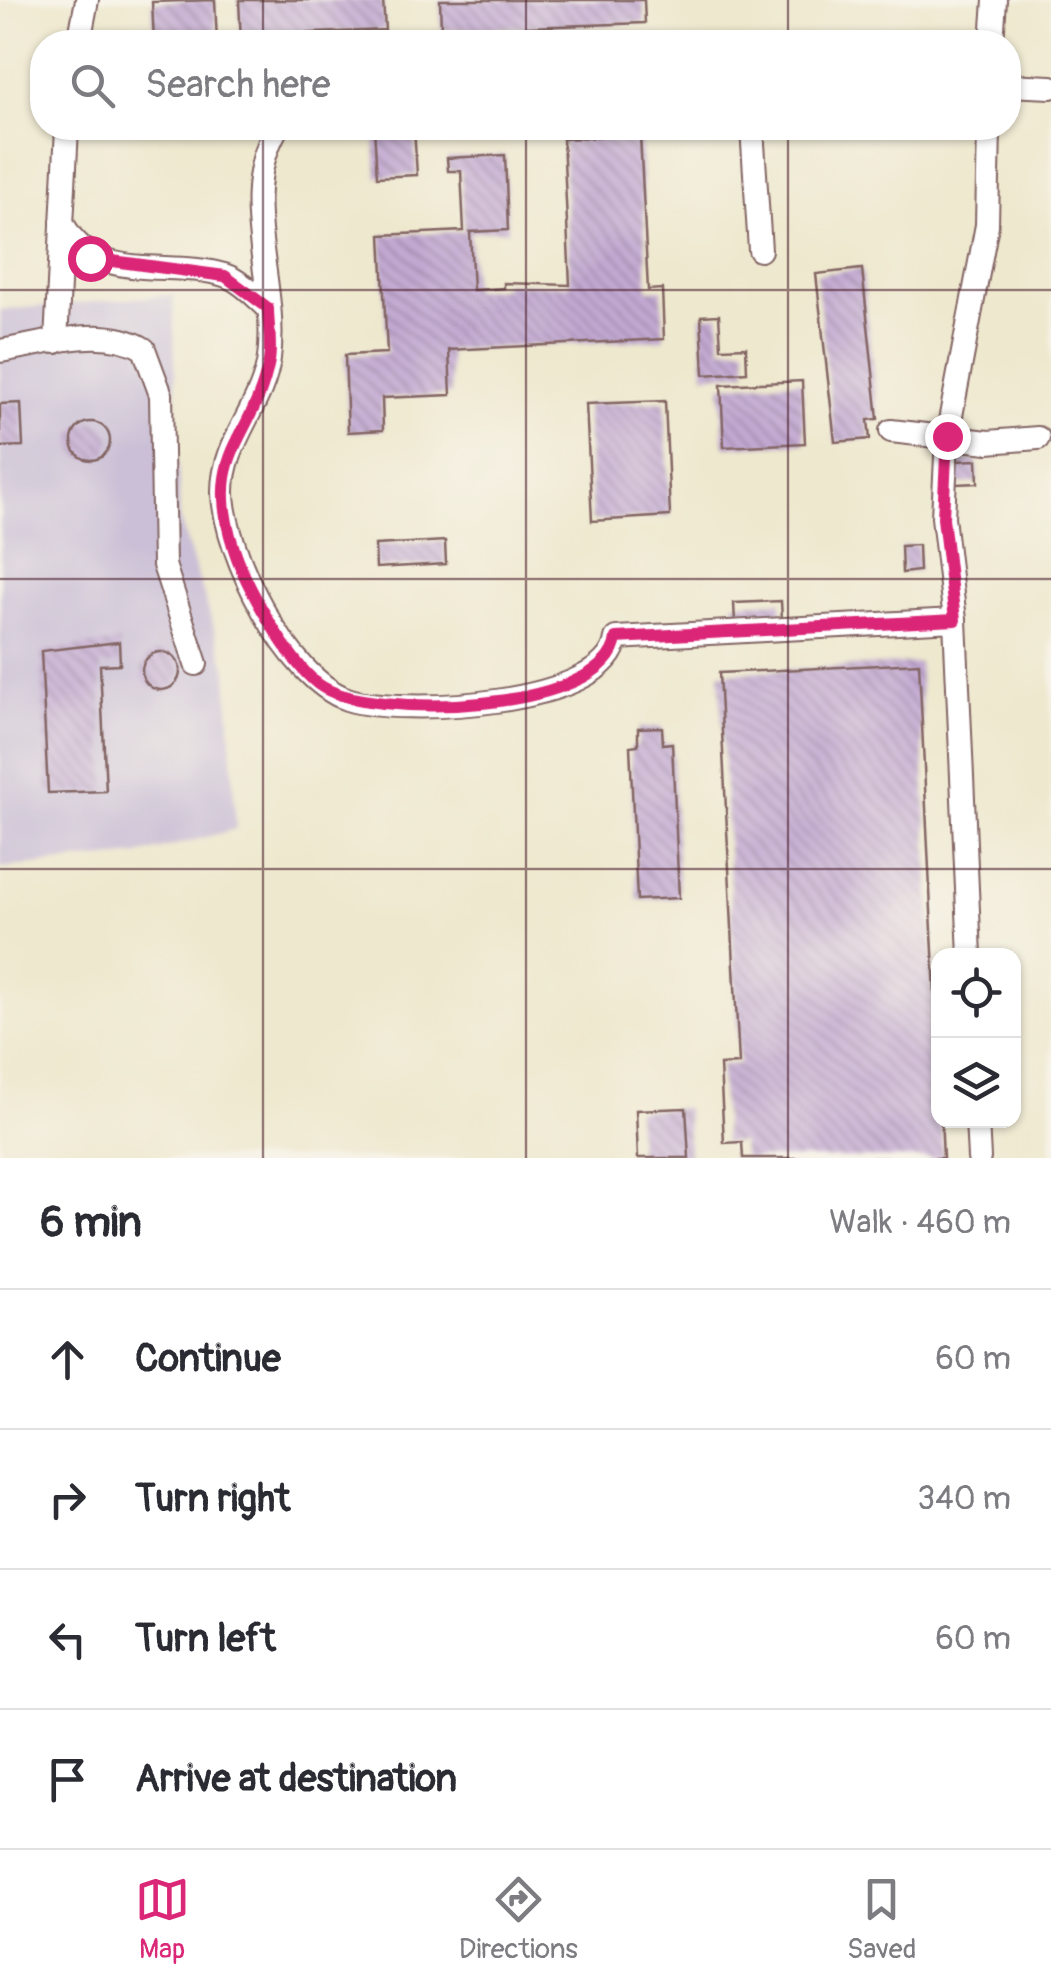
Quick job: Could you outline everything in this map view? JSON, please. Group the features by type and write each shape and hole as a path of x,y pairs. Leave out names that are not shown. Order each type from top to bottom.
{"street":[{"path":"81,30 87,0"},
{"path":"993,30 996,0"},
{"path":"1021,85 1051,88"},
{"path":"56,342 66,140"},
{"path":"274,140 256,205 270,358 225,464 227,523 235,553 289,652 317,684 346,699 383,706 467,704 536,694 568,684 600,666 614,651 616,638 955,620"},
{"path":"753,140 760,250"},
{"path":"970,948 955,620 943,518 947,436 987,225 989,140"},
{"path":"62,222 71,240 90,258 225,276 268,308"},
{"path":"0,352 56,342 127,338 144,349 155,369 160,395 164,566 196,664"},
{"path":"891,430 988,442 1038,438"},
{"path":"978,1128 979,1158"}],"shaded area":[{"path":"173,295 180,520 227,669 236,829 138,855 0,868 0,310"}],"building":[{"path":"215,0 216,30 153,30 152,2"},
{"path":"239,0 383,0 385,30 240,30"},
{"path":"440,0 644,0 645,23 441,30"},
{"path":"375,140 415,140 417,175 377,177"},
{"path":"563,140 640,140 648,290 662,289 664,339 449,350 451,395 382,398 383,430 348,432 345,355 387,353 381,235 464,231 461,171 448,171 447,158 505,155 508,230 470,232 473,290 504,288 504,283 570,285"},
{"path":"862,269 878,419 868,420 870,439 835,442 816,274"},
{"path":"719,315 721,348 746,347 747,372 704,375 701,316"},
{"path":"802,381 805,443 724,447 721,385"},
{"path":"665,401 670,516 592,521 586,404"},
{"path":"21,403 23,446 0,447 0,404"},
{"path":"91,422 104,428 110,441 104,454 91,460 78,454 72,441 78,428"},
{"path":"977,460 978,483 956,484 955,461"},
{"path":"445,541 446,564 376,568 375,545"},
{"path":"918,545 919,571 902,573 901,546"},
{"path":"781,601 782,620 735,623 734,603"},
{"path":"119,642 120,664 100,665 106,791 48,793 41,651"},
{"path":"161,652 174,658 180,671 174,684 161,690 148,684 142,671 148,658"},
{"path":"919,663 933,948 931,1128 942,1128 943,1158 743,1158 742,1142 724,1143 720,1065 739,1064 719,673"},
{"path":"662,727 663,744 672,743 679,898 637,900 630,746 638,745 638,728"},
{"path":"686,1108 689,1158 638,1158 636,1110"}],"route":[{"path":"90,258 111,264 225,276 268,308 270,358 225,464 227,523 235,553 289,652 317,684 346,699 383,706 467,704 536,694 568,684 600,666 614,651 616,638 955,620 943,518 947,436"}]}
